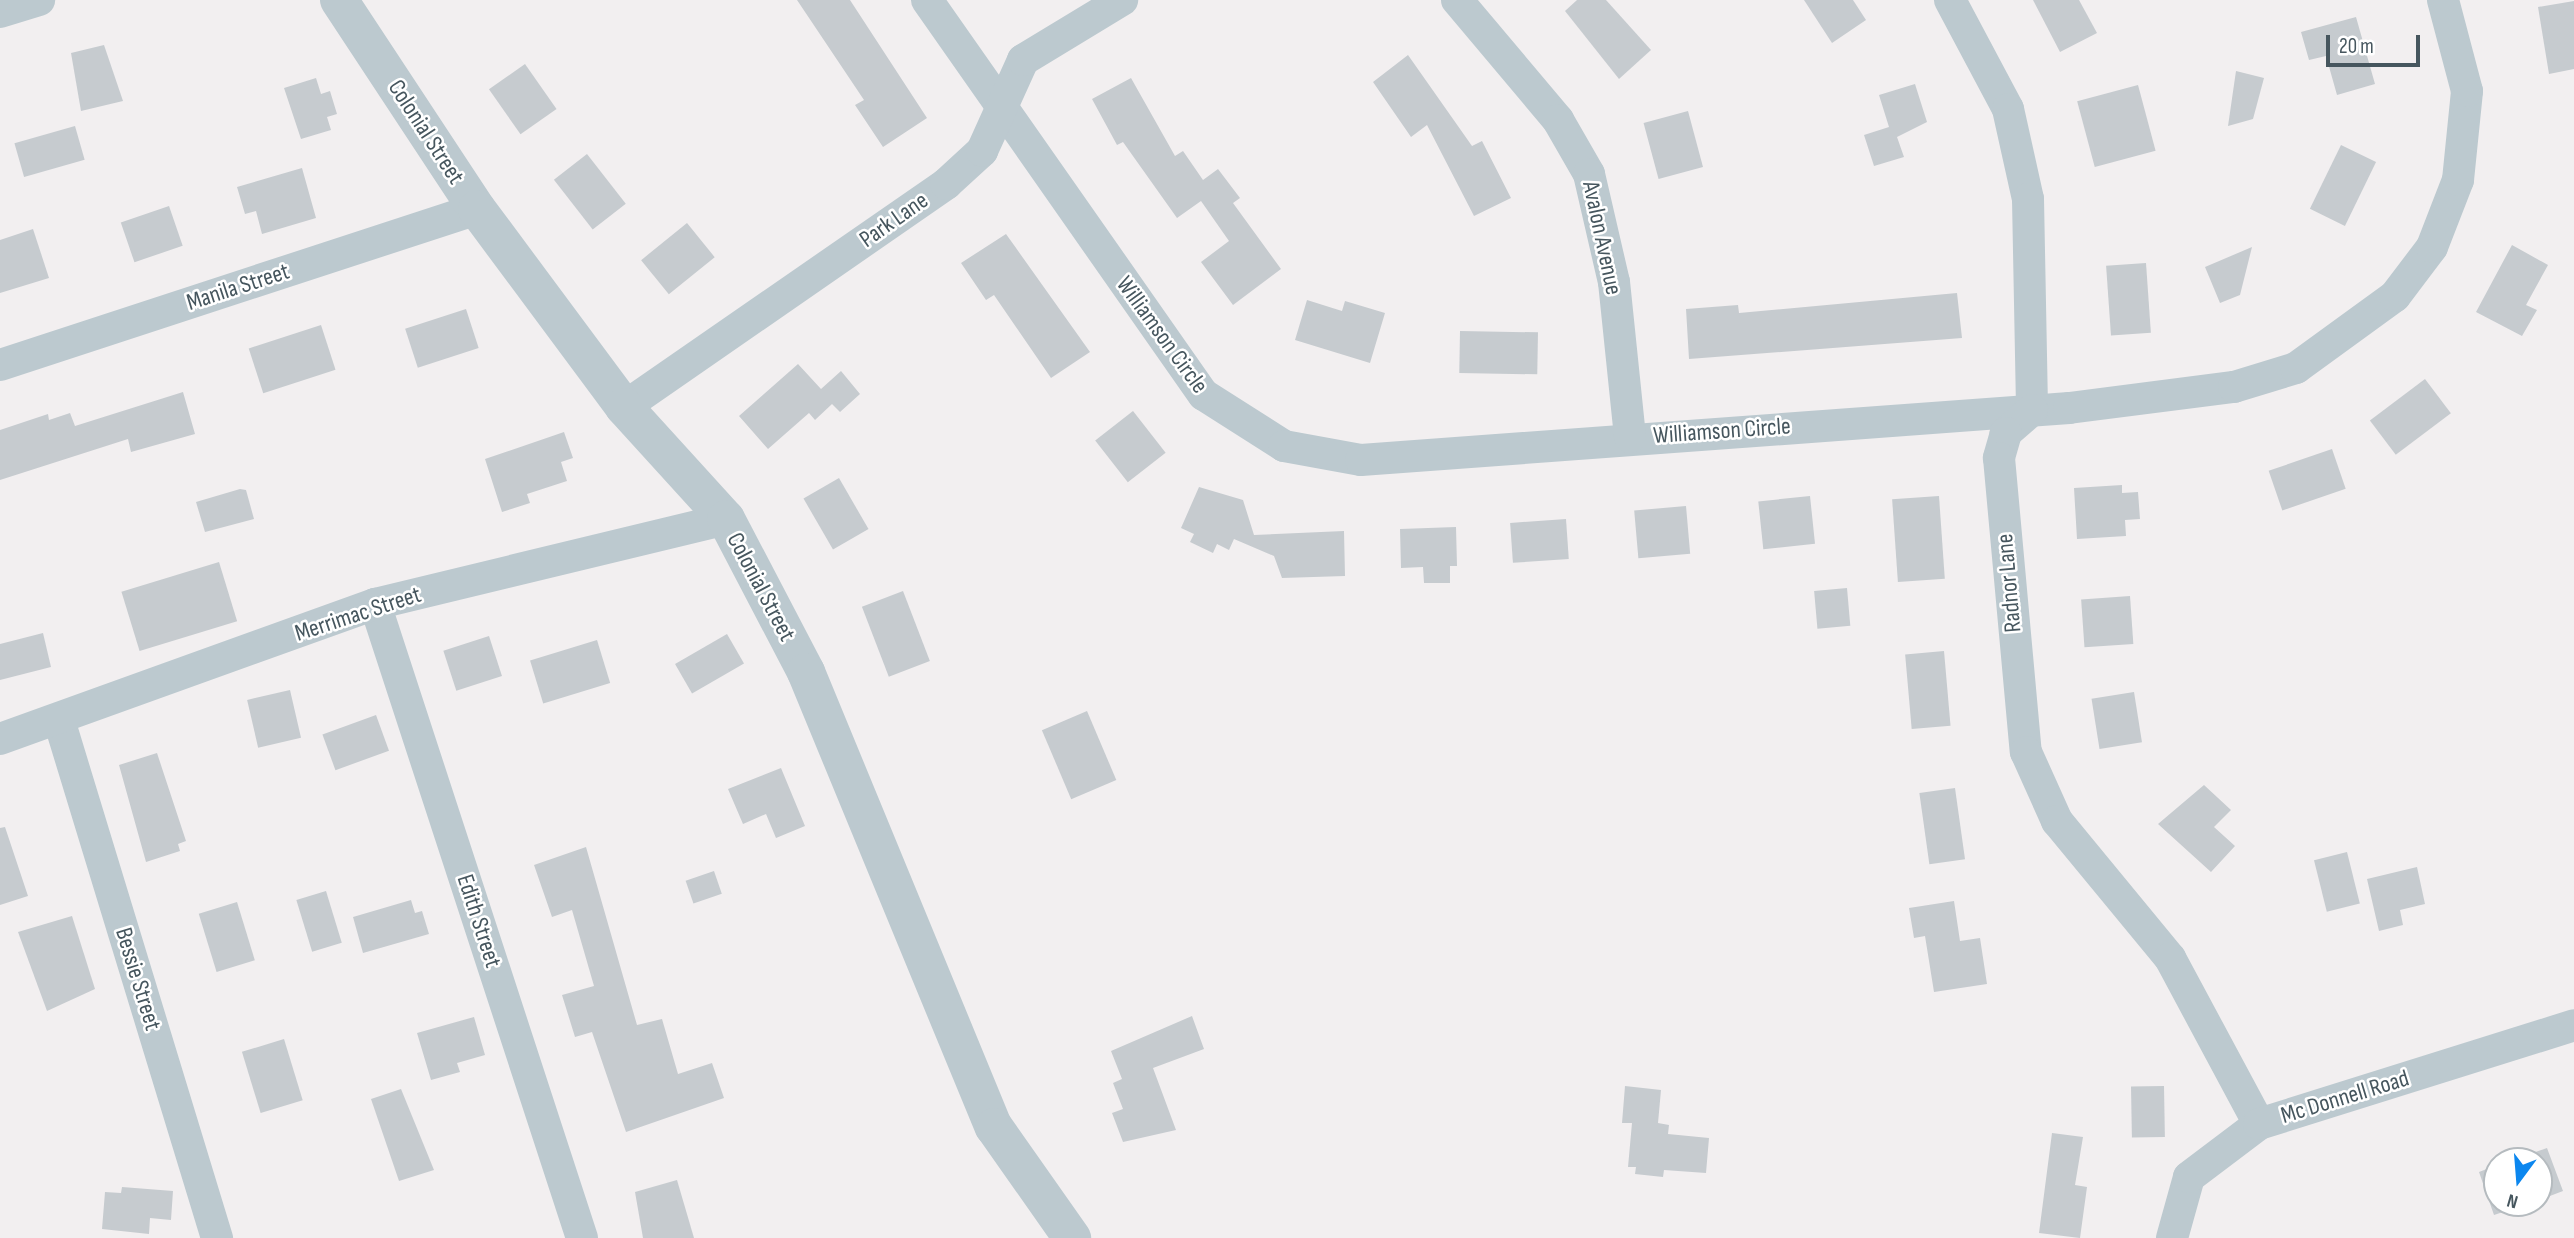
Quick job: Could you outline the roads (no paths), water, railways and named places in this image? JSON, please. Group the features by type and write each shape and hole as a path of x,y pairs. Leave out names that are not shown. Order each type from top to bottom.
{"street":[{"path":"0,12 38,0"},
{"name":"Colonial Street","path":"339,0 477,209 624,407 726,519 806,672 994,1127 1072,1238"},
{"name":"Williamson Circle","path":"927,0 1204,395 1243,426 1284,446 1362,460 1630,437 2032,410 2234,387 2295,369 2395,296 2432,247 2458,180 2468,91 2443,0"},
{"name":"Park Lane","path":"624,407 946,184 982,151 1023,60 1122,0"},
{"name":"Avalon Avenue","path":"1457,0 1558,120 1589,174 1614,282 1630,437"},
{"path":"1950,0 2008,109 2028,199 2032,410"},
{"name":"Manila Street","path":"0,365 477,209"},
{"name":"Radnor Lane","path":"2032,410 2006,433 1999,458 2018,699 2032,772 2057,821 2170,958 2259,1124"},
{"name":"Merrimac Street","path":"0,739 376,604 726,519"},
{"name":"Edith Street","path":"376,604 582,1238"},
{"name":"Bessie Street","path":"59,720 217,1238"},
{"name":"Mc Donnell Road","path":"2172,1238 2189,1178 2259,1124 2574,1025"}]}
